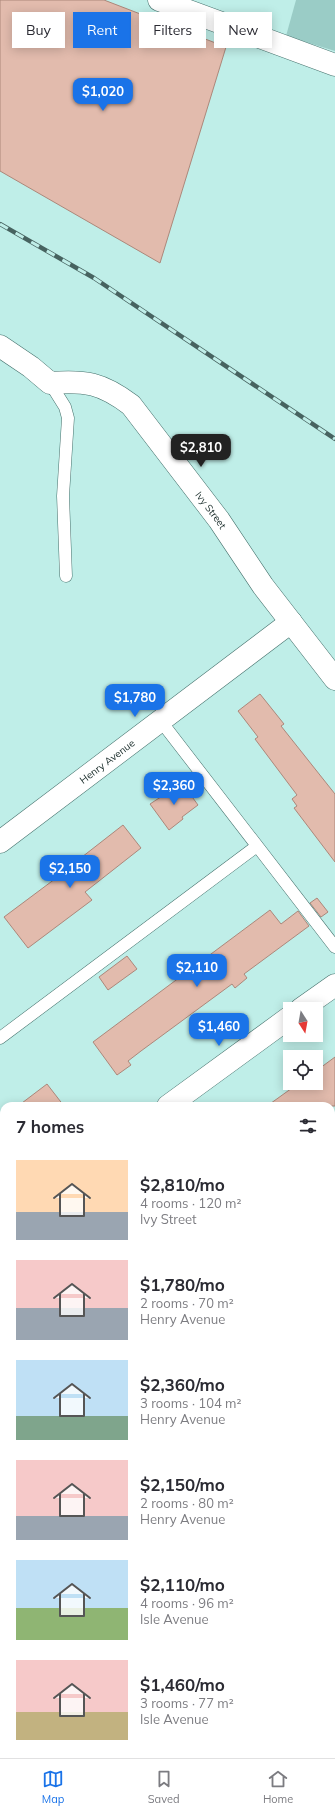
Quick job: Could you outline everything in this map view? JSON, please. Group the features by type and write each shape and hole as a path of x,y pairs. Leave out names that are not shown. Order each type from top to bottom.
{"street":[{"path":"159,0 335,65"},
{"path":"0,346 31,367 50,383"},
{"name":"Ivy Street","path":"50,383 76,381 97,385 117,394 131,405 219,520 263,586 335,679"},
{"name":"Henry Avenue","path":"0,842 291,622"},
{"path":"311,1002 335,985"},
{"path":"173,1102 283,1022"}],"lane":[{"path":"50,383 65,407 68,418 63,496 66,576"},
{"path":"160,720 335,947"},
{"path":"0,1038 257,846"}],"shaded area":[{"path":"296,0 335,0 335,51 286,36"}],"building":[{"path":"0,0 104,0 139,13 139,48 206,48 206,39 214,42 214,48 226,48 160,263 0,171"},
{"path":"260,694 284,724 281,726 335,794 335,862 294,808 297,806 292,799 297,795 255,739 258,737 238,711"},
{"path":"182,783 198,805 182,817 183,819 169,830 150,804"},
{"path":"123,825 141,848 85,892 92,900 28,948 4,917 83,858 82,857"},
{"path":"317,898 328,912 321,917 310,903"},
{"path":"270,910 281,924 298,911 309,926 244,974 247,978 235,988 232,984 128,1061 131,1065 117,1075 93,1042"},
{"path":"127,956 137,969 108,990 99,977"},
{"path":"335,1057 335,1102 273,1102 289,1090 323,1090 323,1066"},
{"path":"47,1084 61,1102 23,1102"}],"railway":[{"path":"0,224 94,278 335,439"}]}
